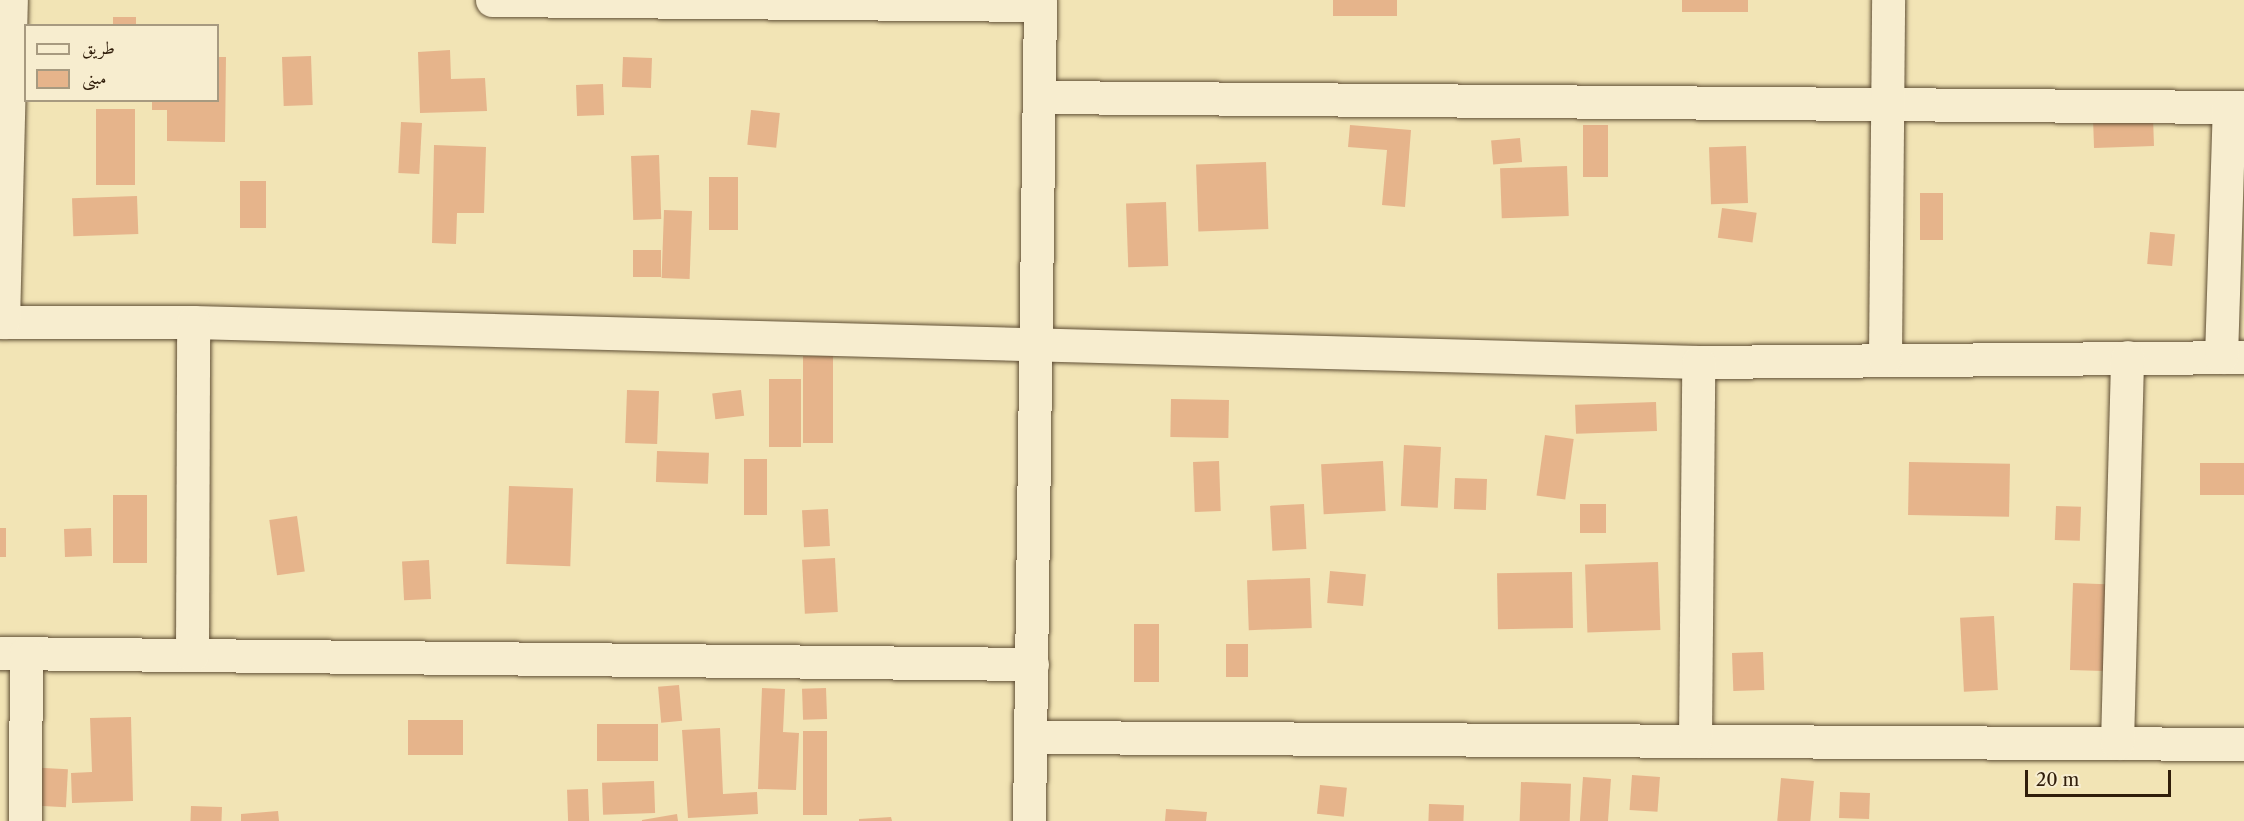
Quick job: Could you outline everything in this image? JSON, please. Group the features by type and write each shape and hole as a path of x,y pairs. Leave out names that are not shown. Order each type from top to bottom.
{"street":[{"path":"11,0 2,322 193,322 1698,363 1885,358 2232,357 2237,107 1039,97"},
{"path":"492,0 1040,3 1029,821"},
{"path":"1885,358 1888,0"},
{"path":"192,655 193,322"},
{"path":"2117,743 2127,357"},
{"path":"1695,741 1698,363"},
{"path":"25,821 13,653 1032,664"},
{"path":"1031,737 2244,744"}],"building":[{"path":"1333,0 1397,0 1397,16 1333,16"},
{"path":"1682,0 1748,0 1748,12 1682,12"},
{"path":"113,17 136,17 136,24 113,24"},
{"path":"450,50 451,79 485,78 487,111 420,113 418,52"},
{"path":"311,56 313,105 284,106 282,57"},
{"path":"219,57 226,57 225,142 167,141 167,110 152,110 152,102 219,102"},
{"path":"623,57 652,58 651,88 622,87"},
{"path":"603,84 604,115 577,116 576,85"},
{"path":"96,109 135,109 135,185 96,185"},
{"path":"751,110 780,113 776,148 747,145"},
{"path":"2153,117 2154,146 2094,148 2093,119"},
{"path":"401,122 422,123 419,174 398,173"},
{"path":"1350,125 1411,130 1405,207 1382,205 1387,150 1348,147"},
{"path":"1583,125 1608,125 1608,177 1583,177"},
{"path":"1520,138 1522,162 1493,164 1491,141"},
{"path":"434,145 486,147 484,213 457,213 456,244 432,243"},
{"path":"1746,146 1748,203 1711,204 1709,147"},
{"path":"659,155 661,219 633,220 631,156"},
{"path":"1266,162 1268,229 1198,231 1196,164"},
{"path":"1567,166 1569,216 1502,218 1500,168"},
{"path":"709,177 738,177 738,230 709,230"},
{"path":"240,181 266,181 266,228 240,228"},
{"path":"1920,193 1943,193 1943,240 1920,240"},
{"path":"137,196 138,234 73,236 72,198"},
{"path":"1166,202 1168,266 1128,267 1126,203"},
{"path":"1722,208 1757,213 1752,243 1718,238"},
{"path":"664,210 692,211 690,279 662,278"},
{"path":"2150,232 2175,234 2172,266 2147,264"},
{"path":"633,250 661,250 661,277 633,277"},
{"path":"803,356 833,356 833,443 803,443"},
{"path":"769,379 801,379 801,447 769,447"},
{"path":"627,390 659,391 657,444 625,443"},
{"path":"741,390 744,416 715,419 712,394"},
{"path":"1171,399 1229,400 1228,438 1170,437"},
{"path":"1656,402 1657,431 1576,434 1575,405"},
{"path":"1545,435 1574,439 1565,499 1537,495"},
{"path":"1404,445 1441,447 1438,508 1401,506"},
{"path":"657,451 709,453 708,484 656,482"},
{"path":"744,459 767,459 767,515 744,515"},
{"path":"1219,461 1221,511 1195,512 1193,462"},
{"path":"1383,461 1386,511 1324,514 1321,464"},
{"path":"1909,462 2010,464 2009,517 1908,515"},
{"path":"2200,463 2244,463 2244,495 2200,495"},
{"path":"1455,478 1487,479 1486,510 1454,509"},
{"path":"509,486 573,488 570,566 506,564"},
{"path":"113,495 147,495 147,563 113,563"},
{"path":"1304,504 1306,549 1272,551 1270,506"},
{"path":"1580,504 1606,504 1606,533 1580,533"},
{"path":"2056,506 2081,507 2080,541 2055,540"},
{"path":"828,509 830,546 804,547 802,510"},
{"path":"297,516 305,571 277,575 269,520"},
{"path":"0,528 6,528 6,557 0,557"},
{"path":"91,528 92,556 65,557 64,529"},
{"path":"835,558 838,612 805,614 802,560"},
{"path":"429,560 431,599 404,600 402,561"},
{"path":"1658,562 1660,630 1587,633 1585,565"},
{"path":"1330,571 1366,574 1363,606 1327,603"},
{"path":"1572,572 1573,628 1498,629 1497,573"},
{"path":"1310,578 1312,628 1249,630 1247,580"},
{"path":"2073,583 2106,584 2103,671 2070,670"},
{"path":"1994,616 1998,690 1964,692 1960,618"},
{"path":"1134,624 1159,624 1159,682 1134,682"},
{"path":"1226,644 1248,644 1248,677 1226,677"},
{"path":"1763,652 1764,690 1733,691 1732,653"},
{"path":"679,685 682,721 661,723 658,687"},
{"path":"762,688 785,689 783,732 799,733 796,790 758,789"},
{"path":"826,688 827,719 803,720 802,689"},
{"path":"131,717 133,801 72,803 71,773 92,772 90,718"},
{"path":"408,720 463,720 463,755 408,755"},
{"path":"597,724 658,724 658,761 597,761"},
{"path":"720,728 723,794 757,792 758,814 688,818 682,730"},
{"path":"803,731 827,731 827,815 803,815"},
{"path":"26,767 68,769 66,807 24,805"},
{"path":"1632,775 1660,777 1657,812 1630,810"},
{"path":"1583,777 1611,779 1608,821 1580,821"},
{"path":"1781,778 1814,781 1810,821 1777,821"},
{"path":"654,781 655,813 603,815 602,783"},
{"path":"1521,782 1571,784 1570,821 1520,821"},
{"path":"1320,785 1347,788 1344,817 1317,814"},
{"path":"588,789 589,821 568,821 567,790"},
{"path":"1840,792 1870,793 1869,819 1839,818"},
{"path":"1429,804 1464,805 1463,821 1428,821"},
{"path":"191,806 222,807 221,821 190,821"},
{"path":"1166,809 1207,812 1206,821 1165,821"},
{"path":"278,811 279,821 241,821 241,814"},
{"path":"677,814 678,821 642,821 642,820"},
{"path":"891,817 892,821 859,821 859,819"}]}
